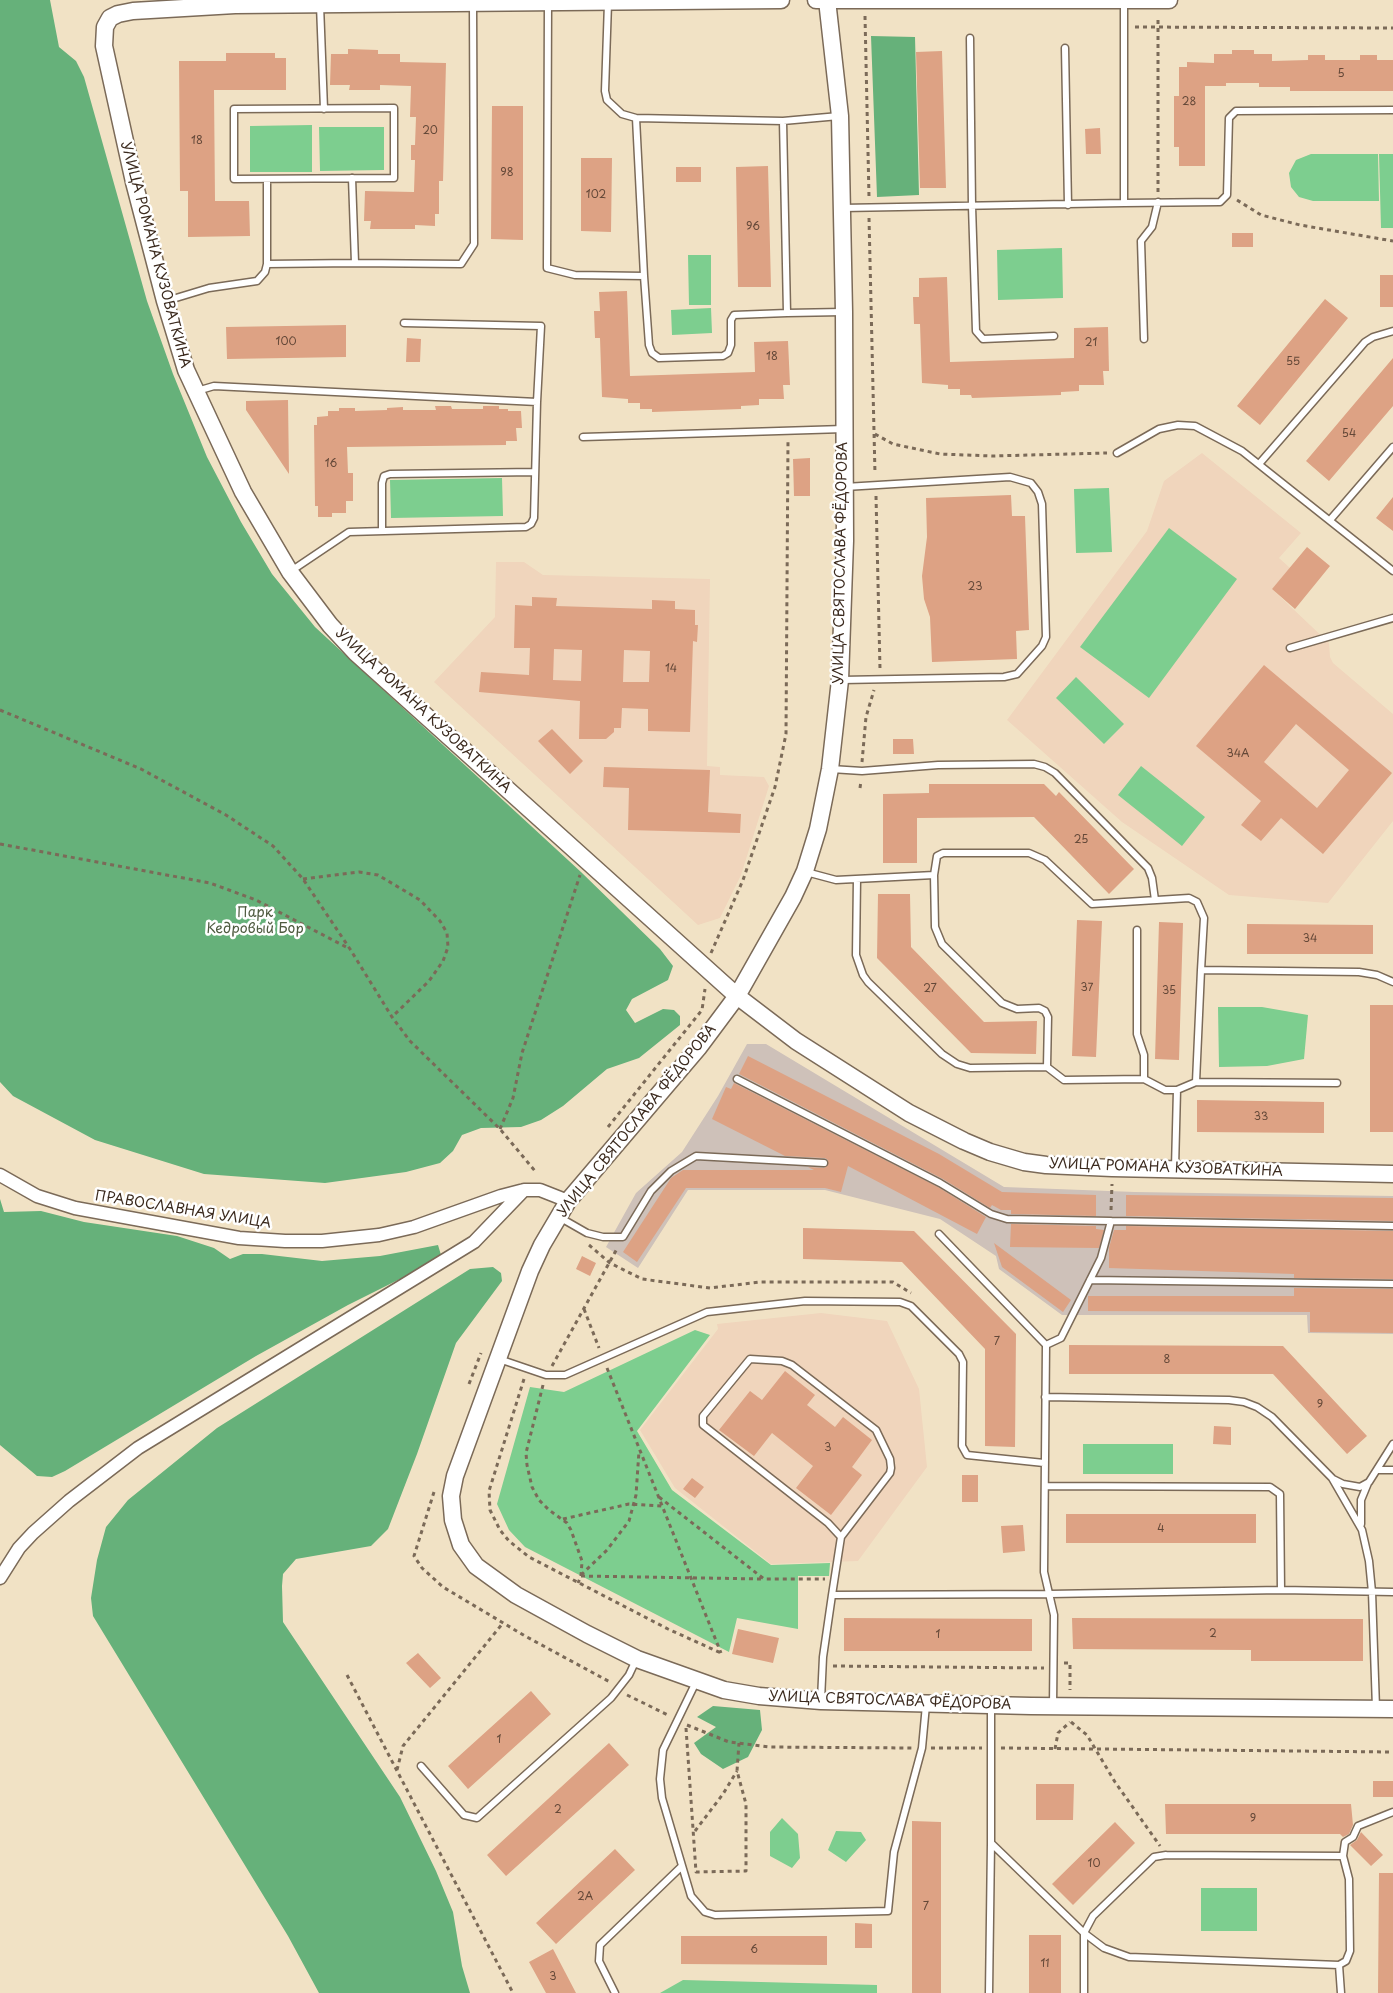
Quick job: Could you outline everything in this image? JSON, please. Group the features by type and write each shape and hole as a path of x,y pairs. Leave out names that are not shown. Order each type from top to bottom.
{"street":[{"name":"УЛИЦА РОМАНА КУЗОВАТКИНА","path":"781,0 235,5 133,11 110,18 105,27 103,37 106,56 134,182 165,301 186,370 243,492 290,572 330,625 356,653 737,996 796,1041 909,1113 964,1141 1024,1162 1069,1167 1393,1174"},
{"path":"816,0 1169,0"},
{"name":"УЛИЦА СВЯТОСЛАВА ФЁДОРОВА","path":"827,0 840,116 844,312 844,487 840,680 830,769 818,829 805,871 737,996 699,1047 568,1202 558,1217 530,1271 454,1482 451,1496 453,1520 462,1545 476,1566 502,1586 587,1634 637,1659 724,1690 759,1696 821,1701 1053,1706 1393,1709"},
{"name":"ПРАВОСЛАВНАЯ УЛИЦА","path":"0,1175 37,1196 75,1208 239,1238 285,1241 322,1241 380,1235 414,1226 524,1190 540,1190 568,1202"},
{"path":"0,1578 19,1548 33,1534 69,1501 138,1448 474,1242 524,1190"}],"lane":[{"path":"1124,1 1124,203"},
{"path":"548,2 547,268 576,275 644,276"},
{"path":"608,2 606,91 608,100 622,114 636,118 782,121 840,116"},
{"path":"268,264 461,264 474,244 473,4"},
{"path":"320,5 324,108"},
{"path":"970,38 976,331 983,338 1054,336"},
{"path":"1065,48 1068,206"},
{"path":"324,108 394,108 394,178 234,179 234,109 324,108"},
{"path":"842,208 1068,206 1158,202 1220,202 1227,195 1229,118 1236,111 1393,110"},
{"path":"636,118 644,276 649,345 652,353 659,358 723,356 728,353 731,345 731,320 734,315 844,312"},
{"path":"782,121 787,313"},
{"path":"352,178 356,263"},
{"path":"165,301 209,288 256,281 265,272 268,264 266,179"},
{"path":"1144,339 1142,241 1152,227 1158,202"},
{"path":"290,572 349,532 526,527 534,518 541,326 404,323"},
{"path":"1259,464 1365,342 1373,336 1393,331"},
{"path":"195,392 214,386 537,402"},
{"path":"1117,452 1159,429 1178,425 1195,426 1242,450 1393,571"},
{"path":"583,437 844,429"},
{"path":"1330,520 1393,447"},
{"path":"382,532 382,483 384,476 390,474 535,472"},
{"path":"840,680 1004,677 1017,674 1042,646 1046,637 1042,504 1038,492 1031,483 1010,477 844,487"},
{"path":"1290,648 1393,618"},
{"path":"830,769 862,771 938,765 1034,764 1045,767 1055,773 1148,868 1152,878 1154,900"},
{"path":"1047,1067 1048,1017 1045,1011 1039,1008 1017,1009 1002,1003 942,944 936,927 934,875 937,856 943,853 1029,852 1046,860 1092,904 1189,898 1200,906 1204,918 1196,1082"},
{"path":"805,871 836,880 934,875"},
{"path":"857,879 856,954 863,975 942,1054 957,1064 970,1068 1047,1067 1064,1080 1144,1079 1165,1090 1177,1090 1196,1082 1337,1083"},
{"path":"1137,930 1137,1034 1144,1055 1144,1079"},
{"path":"1201,970 1360,972 1377,975 1393,982"},
{"path":"738,1079 940,1183 991,1214 1007,1219 1393,1226"},
{"path":"1175,1169 1177,1090"},
{"path":"558,1217 587,1233 603,1237 623,1237 651,1191 671,1171 696,1156 824,1163"},
{"path":"1046,1345 1061,1338 1101,1258 1111,1221"},
{"path":"940,1234 1046,1345 1044,1572 1054,1615 1053,1706"},
{"path":"1090,1280 1393,1284"},
{"path":"498,1359 546,1375 565,1376 707,1312 804,1301 900,1302 911,1306 959,1354 963,1362 962,1446 967,1454 1044,1463"},
{"path":"821,1701 822,1666 841,1537 890,1473 891,1464 876,1430 792,1365 782,1361 750,1359 703,1416 703,1425 828,1523 841,1537"},
{"path":"1045,1397 1244,1402 1257,1407 1272,1417 1332,1478 1362,1530"},
{"path":"1376,1709 1372,1592 1369,1561 1362,1530 1361,1500 1369,1482 1393,1444"},
{"path":"1378,1470 1393,1470"},
{"path":"1332,1478 1353,1487 1360,1487 1369,1482"},
{"path":"1045,1486 1270,1487 1280,1494 1281,1590"},
{"path":"832,1595 1281,1590 1393,1592"},
{"path":"420,1766 464,1815 477,1818 619,1689 637,1659"},
{"path":"697,1681 663,1750 660,1779 662,1798 691,1896 696,1904 705,1912 715,1915 888,1911 897,1834 922,1748 926,1703"},
{"path":"989,1993 991,1705"},
{"path":"990,1843 1084,1933 1104,1948 1129,1957 1339,1965 1346,1961 1350,1951 1349,1878 1343,1856 1345,1842 1353,1837 1358,1826 1393,1812"},
{"path":"1084,1993 1084,1933 1093,1916 1154,1858 1166,1854 1343,1856"},
{"path":"615,1993 598,1961 600,1945 682,1866"},
{"path":"1339,1965 1341,1993"}],"path":[{"path":"1158,0 1158,202"},
{"path":"1124,27 1393,28"},
{"path":"1227,195 1261,215 1300,225 1393,241"},
{"path":"606,1128 702,1010 710,955 743,880 775,787 786,734 788,430"},
{"path":"860,788 866,717 880,670 874,434 893,444 940,454 992,456 1117,452"},
{"path":"0,710 141,769 226,815 273,846 303,879 350,949 392,1017 410,1041 500,1129 535,1171"},
{"path":"0,844 210,883 256,900 350,949"},
{"path":"500,1129 514,1098 522,1053 583,868"},
{"path":"303,879 360,872 378,875 420,900 440,921 446,933 448,947 443,961 430,981 392,1017"},
{"path":"1111,1221 1112,1168"},
{"path":"581,1576 580,1553 571,1530 562,1519 548,1510 539,1500 532,1487 526,1453 546,1375 623,1237"},
{"path":"527,1369 489,1492 490,1510 500,1530 519,1550 578,1583 721,1653 584,1309"},
{"path":"467,1391 483,1347"},
{"path":"578,1583 581,1576 623,1532 630,1521 638,1479 639,1448"},
{"path":"434,1491 414,1556 422,1568 443,1587 619,1689 677,1720"},
{"path":"659,1497 764,1579"},
{"path":"562,1519 634,1503 662,1506"},
{"path":"581,1576 828,1579"},
{"path":"397,1772 398,1757 402,1746 503,1622"},
{"path":"822,1666 1053,1668 1062,1662 1070,1663"},
{"path":"346,1675 513,1993"},
{"path":"1070,1722 1087,1735 1115,1782 1166,1854"},
{"path":"739,1743 737,1771 746,1804 746,1871 696,1872 686,1724 703,1733 739,1743 769,1747 1393,1752"},
{"path":"694,1831 723,1794 737,1771"}],"shaded area":[{"path":"1202,453 1301,533 1279,558 1290,568 1272,589 1329,643 1330,657 1333,663 1393,714 1393,821 1328,903 1229,895 1122,822 1007,720 1147,531 1164,481"},
{"path":"496,562 524,562 543,575 710,579 707,766 720,767 720,775 764,777 769,786 741,875 720,918 698,925 434,682 495,617"},
{"path":"747,1044 766,1044 1004,1187 1135,1192 1393,1196 1393,1334 1308,1333 1307,1315 1062,1315 999,1269 996,1256 940,1219 825,1190 688,1190 638,1268 606,1247 636,1193 682,1152 718,1096"},
{"path":"821,1313 887,1321 919,1389 927,1467 858,1561 771,1564 675,1488 640,1430 718,1329 717,1324"}],"green space":[{"name":"Парк Кедровый Бор","path":"0,0 50,0 59,47 76,61 84,77 147,301 173,374 207,457 241,522 272,574 315,627 581,872 660,949 673,966 668,980 632,999 626,1010 635,1023 663,1009 674,1010 680,1016 680,1025 639,1058 607,1069 563,1106 541,1120 521,1127 481,1128 462,1135 453,1151 440,1163 406,1172 325,1183 204,1174 95,1140 13,1096 0,1082"},
{"path":"871,36 915,37 919,195 877,197"},
{"path":"312,125 312,172 250,172 250,126"},
{"path":"319,127 384,127 384,170 320,171"},
{"path":"1311,154 1378,154 1379,201 1313,201 1299,197 1291,187 1289,173 1296,160"},
{"path":"1379,154 1393,154 1393,228 1381,228"},
{"path":"1062,248 1063,298 998,300 997,250"},
{"path":"688,255 711,255 711,305 689,305"},
{"path":"711,308 712,333 672,335 671,310"},
{"path":"502,478 503,516 391,518 390,480"},
{"path":"1109,488 1112,552 1076,553 1074,489"},
{"path":"1169,528 1237,579 1149,698 1080,647"},
{"path":"1076,677 1124,724 1104,744 1056,698"},
{"path":"1141,766 1205,817 1182,846 1118,795"},
{"path":"1218,1007 1262,1007 1308,1015 1304,1059 1267,1066 1219,1067"},
{"path":"0,1199 4,1212 41,1211 84,1222 177,1236 214,1248 230,1259 243,1254 262,1254 322,1261 380,1256 438,1245 441,1255 414,1272 348,1305 256,1356 65,1471 52,1477 37,1476 0,1445"},
{"path":"493,1267 501,1273 502,1281 456,1343 388,1529 371,1546 296,1559 283,1574 282,1586 283,1622 400,1797 436,1871 453,1912 462,1966 470,1993 319,1993 288,1936 93,1616 91,1598 97,1560 106,1527 128,1500 217,1428 470,1269"},
{"path":"695,1330 710,1335 637,1431 672,1490 771,1565 830,1563 829,1576 798,1576 798,1629 737,1618 729,1652 525,1547 509,1530 497,1504 530,1387 564,1392"},
{"path":"1083,1444 1173,1444 1173,1474 1083,1474"},
{"path":"713,1706 760,1710 762,1730 748,1757 723,1769 701,1754 694,1743 716,1727 697,1717"},
{"path":"782,1818 798,1834 800,1858 792,1868 770,1856 770,1832"},
{"path":"836,1831 861,1832 866,1840 846,1862 828,1850"},
{"path":"1201,1888 1257,1888 1257,1931 1201,1931"},
{"path":"683,1980 877,1985 877,1993 660,1993"}],"building":[{"path":"348,49 378,50 378,54 400,54 400,62 446,63 443,181 439,181 439,214 435,214 435,226 415,225 415,229 370,229 371,221 364,221 365,191 414,192 415,160 411,160 411,145 415,145 416,117 410,117 411,86 380,85 380,90 349,90 350,85 330,85 331,54 348,54"},
{"path":"1232,50 1254,50 1254,54 1272,54 1272,61 1308,60 1308,55 1325,55 1325,60 1360,60 1360,55 1377,55 1377,60 1393,60 1393,91 1290,91 1290,87 1259,87 1259,83 1226,83 1226,86 1205,86 1205,166 1179,166 1179,147 1174,147 1174,96 1179,96 1179,67 1187,67 1187,62 1214,63 1214,54 1232,54"},
{"path":"942,51 946,188 920,188 916,52"},
{"path":"226,53 275,53 275,58 286,58 286,90 214,90 215,201 249,201 250,236 188,237 188,191 180,191 179,61 226,61"},
{"path":"492,106 523,106 523,240 491,239"},
{"path":"1100,128 1101,154 1086,154 1085,129"},
{"path":"581,158 612,158 611,232 581,231"},
{"path":"768,166 771,287 738,287 736,167"},
{"path":"676,167 701,167 701,182 676,182"},
{"path":"1232,233 1253,233 1253,247 1232,247"},
{"path":"1380,275 1393,275 1393,307 1380,307"},
{"path":"947,277 950,362 1074,358 1074,328 1108,327 1109,371 1103,371 1104,385 1079,385 1079,391 1061,392 1061,395 972,398 971,395 960,395 960,389 948,389 948,385 922,383 920,324 914,324 913,297 919,297 919,278"},
{"path":"627,291 630,376 755,372 754,342 788,341 790,385 783,385 784,399 759,399 759,405 741,406 741,409 652,412 652,409 640,409 640,403 628,403 628,399 602,397 600,338 595,338 594,311 600,311 599,292"},
{"path":"1325,299 1348,318 1260,425 1237,406"},
{"path":"346,325 346,357 227,359 226,327"},
{"path":"407,338 421,339 420,362 406,362"},
{"path":"1393,358 1393,406 1329,481 1306,461"},
{"path":"288,400 289,474 246,410 246,401"},
{"path":"435,406 451,406 452,409 483,409 483,406 499,406 499,409 521,411 522,428 516,428 517,441 506,441 506,445 347,447 348,473 353,473 353,501 346,501 346,513 332,513 332,517 318,517 318,506 315,506 314,425 317,425 317,417 328,416 328,411 339,411 339,408 355,408 355,411 387,410 387,408 403,407 403,410 436,410"},
{"path":"810,458 810,496 794,496 793,459"},
{"path":"1011,495 1012,516 1025,516 1029,630 1016,631 1017,659 932,662 930,617 924,599 922,576 927,537 926,498"},
{"path":"1393,497 1393,531 1376,518"},
{"path":"1307,547 1330,566 1295,609 1272,589"},
{"path":"532,597 557,598 556,606 652,609 652,600 675,601 675,609 695,610 695,625 698,625 697,642 693,641 690,732 648,731 648,709 622,708 621,728 614,728 614,732 606,739 579,739 580,701 479,692 481,672 529,675 530,648 514,648 515,605 532,606","holes":["554,649 582,650 581,681 553,680","624,650 650,651 649,682 623,682"]},
{"path":"1264,665 1392,773 1323,854 1281,818 1261,841 1241,825 1261,801 1196,746","holes":["1296,724 1349,770 1317,808 1264,762"]},
{"path":"552,729 583,761 570,774 538,741"},
{"path":"893,739 913,739 914,754 893,754"},
{"path":"604,767 710,770 708,812 741,814 740,833 628,830 629,788 603,787"},
{"path":"929,784 1044,784 1056,796 1059,792 1134,869 1109,894 1034,817 917,818 917,863 883,863 883,794 929,793"},
{"path":"878,894 910,894 911,947 984,1022 1037,1021 1036,1054 971,1053 877,958"},
{"path":"1077,920 1102,921 1096,1057 1072,1056"},
{"path":"1159,922 1183,923 1179,1060 1155,1059"},
{"path":"1247,924 1373,925 1373,954 1247,954"},
{"path":"1370,1005 1393,1005 1393,1132 1370,1132"},
{"path":"748,1056 939,1154 1002,1192 1096,1195 1096,1216 1011,1214 1011,1210 1001,1210 992,1205 990,1208 943,1179 739,1074"},
{"path":"734,1083 938,1187 986,1217 977,1234 848,1166 841,1192 825,1188 686,1188 637,1262 623,1252 671,1178 683,1170 814,1170 808,1167 824,1168 828,1165 828,1160 825,1158 785,1156 712,1119 726,1087 731,1089"},
{"path":"1197,1100 1324,1102 1324,1133 1197,1132"},
{"path":"1126,1195 1393,1198 1393,1221 1126,1216"},
{"path":"1011,1224 1096,1226 1096,1229 1104,1230 1099,1248 1010,1247"},
{"path":"1126,1226 1393,1231 1393,1279 1294,1278 1294,1274 1109,1268 1109,1248 1114,1230 1126,1230"},
{"path":"803,1228 914,1231 1016,1334 1015,1447 985,1446 985,1349 902,1262 803,1259"},
{"path":"994,1243 1071,1300 1063,1312 1002,1267"},
{"path":"582,1256 596,1263 590,1276 576,1269"},
{"path":"1294,1288 1393,1289 1393,1333 1310,1332 1310,1312 1088,1311 1088,1296 1294,1296"},
{"path":"1069,1345 1283,1346 1367,1436 1347,1454 1273,1374 1069,1374"},
{"path":"785,1371 815,1395 807,1405 835,1427 843,1417 872,1440 852,1467 862,1475 831,1515 796,1488 813,1466 772,1433 754,1456 719,1430 750,1391 762,1400"},
{"path":"1214,1426 1231,1427 1231,1445 1213,1444"},
{"path":"962,1475 978,1475 978,1502 962,1502"},
{"path":"692,1478 704,1487 695,1498 683,1489"},
{"path":"1066,1514 1256,1514 1256,1543 1066,1543"},
{"path":"1023,1525 1025,1551 1003,1553 1001,1526"},
{"path":"844,1618 1032,1619 1032,1651 844,1651"},
{"path":"1072,1618 1363,1619 1363,1661 1251,1661 1251,1650 1073,1649"},
{"path":"738,1629 779,1638 773,1663 732,1654"},
{"path":"418,1653 441,1678 430,1688 406,1663"},
{"path":"531,1691 551,1714 468,1789 448,1766"},
{"path":"609,1743 629,1765 506,1876 487,1855"},
{"path":"1373,1781 1393,1781 1393,1797 1373,1797"},
{"path":"1036,1784 1074,1784 1073,1820 1036,1820"},
{"path":"1165,1804 1351,1804 1353,1825 1349,1834 1343,1837 1340,1834 1166,1834"},
{"path":"912,1821 941,1822 941,1993 912,1993"},
{"path":"1115,1822 1135,1843 1073,1905 1052,1884"},
{"path":"1361,1832 1383,1855 1371,1866 1350,1845 1357,1840"},
{"path":"615,1849 635,1870 556,1944 536,1923"},
{"path":"1379,1873 1393,1873 1393,1993 1378,1993"},
{"path":"855,1923 872,1924 872,1948 855,1948"},
{"path":"1029,1935 1061,1935 1061,1993 1029,1993"},
{"path":"681,1936 827,1936 827,1965 681,1964"},
{"path":"553,1949 576,1993 546,1993 529,1962"}]}
